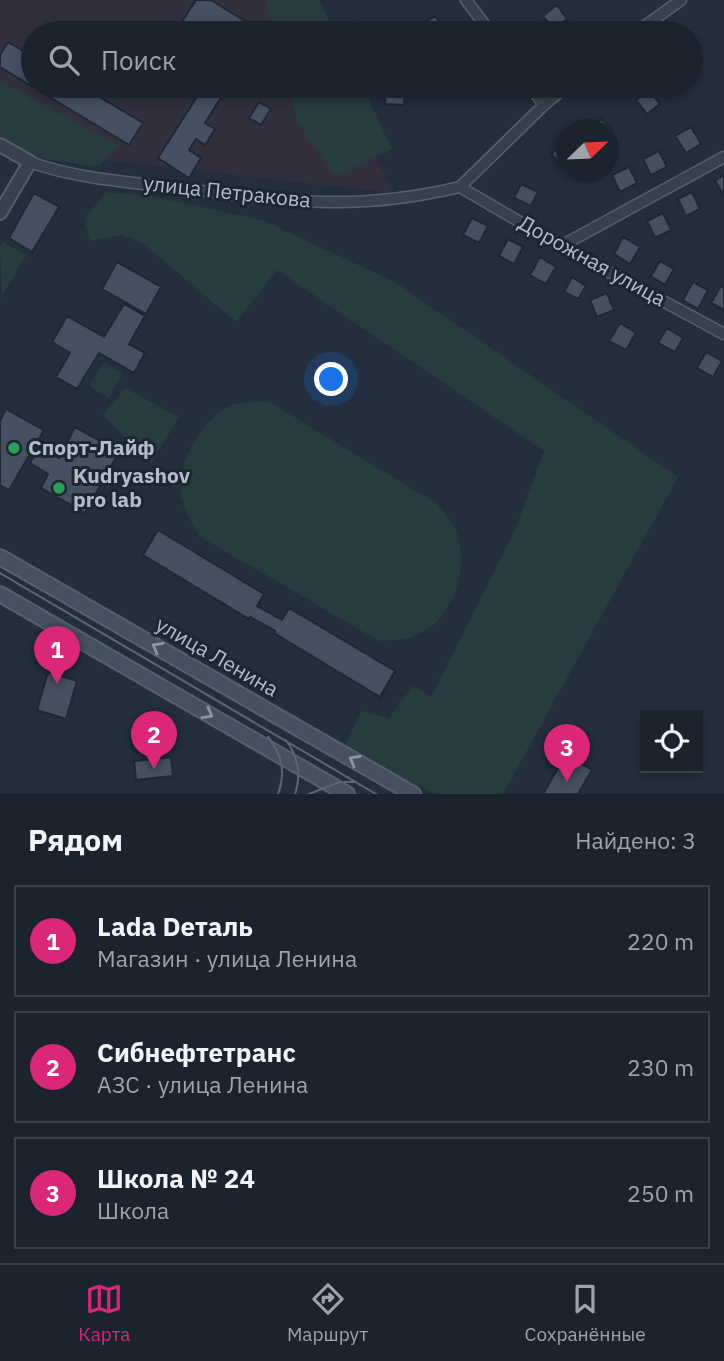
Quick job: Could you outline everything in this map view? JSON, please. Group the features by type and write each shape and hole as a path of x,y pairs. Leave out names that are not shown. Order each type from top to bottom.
{"main road":[{"name":"улица Ленина","path":"0,557 413,794"},
{"path":"0,594 346,794"}],"street":[{"path":"466,0 482,21"},
{"path":"652,21 681,0"},
{"path":"539,98 544,105"},
{"path":"460,187 552,98"},
{"name":"улица Петракова","path":"0,145 30,162 60,173 233,195 328,202 423,196 460,187"},
{"path":"561,246 724,157"},
{"path":"0,213 30,162"},
{"name":"Дорожная улица","path":"460,187 561,246 724,334"}],"shaded area":[{"path":"0,0 293,0 304,21 21,21 21,98 344,98 394,193 33,152 0,133"}],"green space":[{"path":"265,0 319,0 330,21 271,21"},
{"path":"0,81 21,92 21,98 32,98 119,145 99,167 33,157 0,137"},
{"path":"290,98 368,98 392,149 335,177 297,122"},
{"path":"106,192 151,196 262,220 395,282 678,477 503,794 435,794 344,749 361,711 389,718 413,686 431,697 515,530 544,451 277,270 236,322 144,244 121,235 90,241 84,220"},
{"path":"3,242 26,255 2,297 0,248"},
{"path":"104,362 123,374 109,398 89,386"},
{"path":"125,388 179,417 151,464 103,415"},
{"path":"268,401 437,504 453,524 460,546 459,578 447,608 438,621 426,631 408,638 379,641 199,536 180,492 181,475 189,451 203,429 220,412 234,405"}],"building":[{"path":"196,0 211,0 245,21 183,21"},
{"path":"557,5 567,19 547,21 543,16"},
{"path":"8,42 21,50 21,80 0,67 0,55"},
{"path":"51,98 101,98 143,123 129,145"},
{"path":"196,98 221,98 205,123 215,129 205,145 196,139 189,150 201,158 189,178 158,158"},
{"path":"385,98 404,98 404,105 385,104"},
{"path":"655,98 660,104 647,114 636,100"},
{"path":"259,102 271,109 261,125 249,118"},
{"path":"691,127 701,144 686,153 675,136"},
{"path":"659,151 667,167 651,175 643,159"},
{"path":"629,167 637,183 620,192 615,182 619,182 619,172"},
{"path":"724,175 724,195 715,181"},
{"path":"521,184 538,192 531,206 514,198"},
{"path":"692,192 700,209 686,216 678,199"},
{"path":"34,193 59,207 32,252 9,238"},
{"path":"663,213 671,230 655,238 647,221"},
{"path":"472,218 488,226 479,243 463,235"},
{"path":"623,237 640,247 630,264 614,254"},
{"path":"508,239 523,247 514,264 499,256"},
{"path":"540,257 556,267 546,284 530,275"},
{"path":"660,261 674,269 665,285 651,276"},
{"path":"117,262 161,287 146,314 102,289"},
{"path":"572,277 586,286 578,299 564,292"},
{"path":"693,282 708,290 698,309 683,300"},
{"path":"721,286 724,288 724,310 711,303"},
{"path":"607,293 614,310 597,317 590,300"},
{"path":"124,304 145,316 129,344 145,353 134,373 99,353 77,389 56,377 70,353 52,342 67,316 104,337"},
{"path":"620,323 636,333 626,350 609,341"},
{"path":"667,328 683,338 675,352 658,343"},
{"path":"706,352 722,361 713,377 697,368"},
{"path":"6,409 44,430 9,490 0,485 0,421"},
{"path":"75,427 119,452 85,513 41,488 48,474 30,463 40,446 59,458"},
{"path":"158,530 264,594 257,606 282,620 289,608 395,671 380,697 274,633 275,631 250,617 249,619 143,555"},
{"path":"48,672 77,681 66,719 37,710"},
{"path":"566,755 592,770 578,794 543,794"},
{"path":"171,757 173,776 136,780 134,761"}],"tram line":[{"path":"0,573 376,794"},
{"path":"268,737 277,750 281,764 282,779 278,794"},
{"path":"286,740 298,766 295,794"},
{"path":"309,794 340,782 356,782"}],"place":[{"name":"Спорт-Лайф","path":"14,448"},
{"name":"Kudryashov pro lab","path":"59,488"},
{"name":"Lada Dеталь","path":"57,684"},
{"name":"Сибнефтетранс","path":"154,769"},
{"name":"Школа № 24","path":"567,782"}]}
